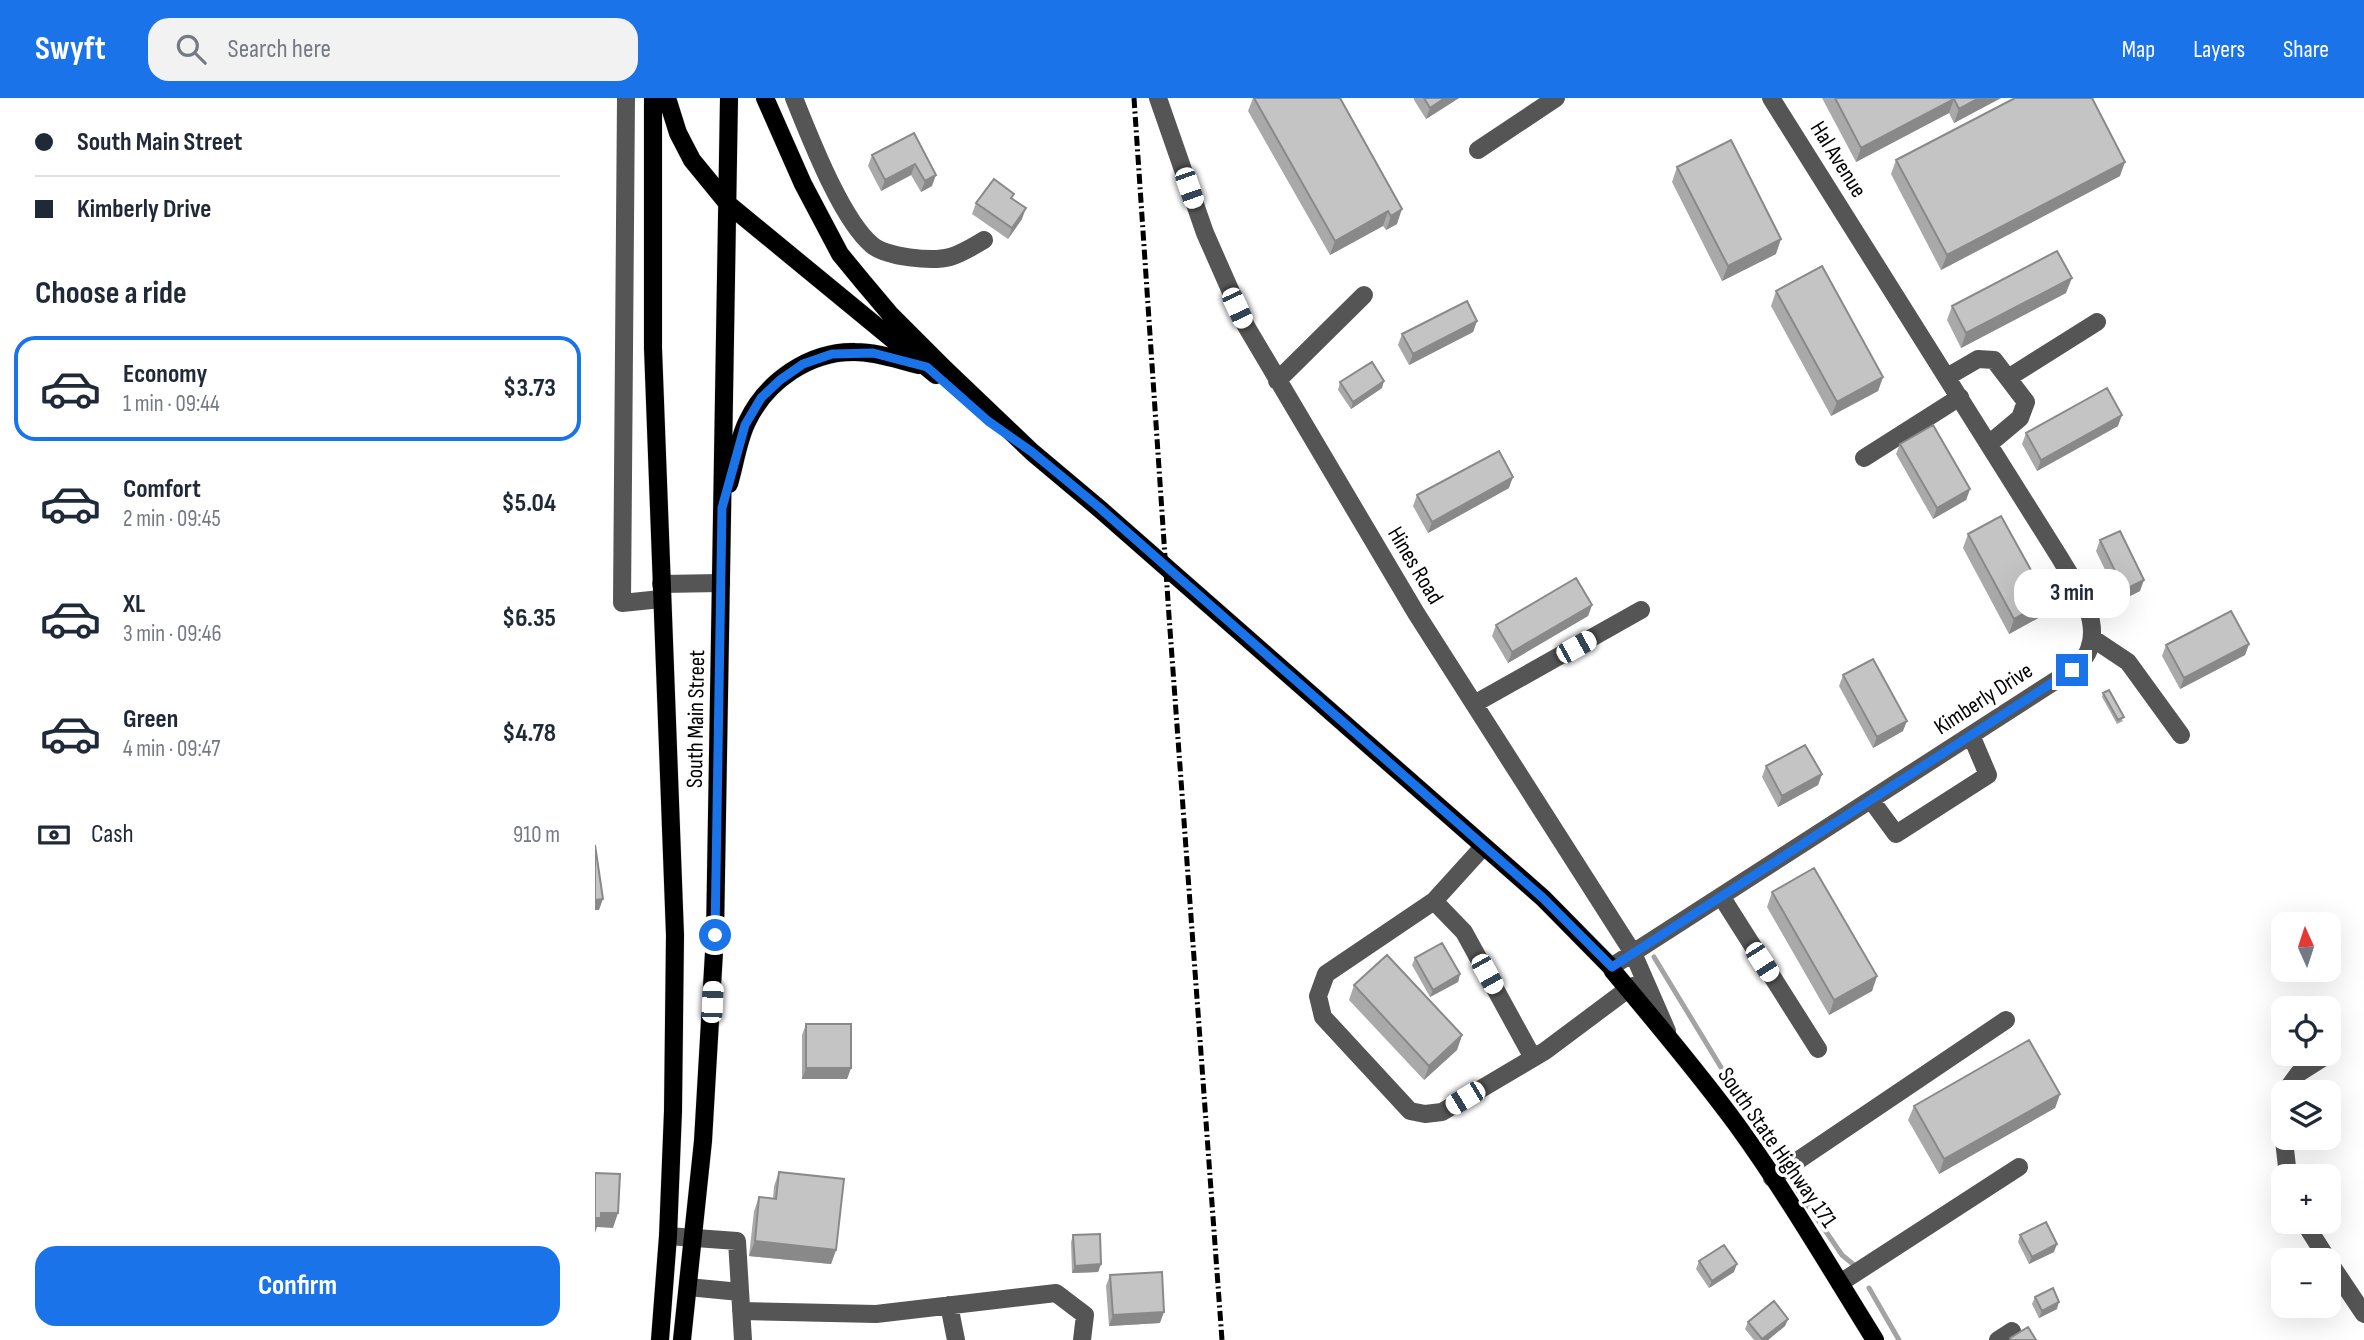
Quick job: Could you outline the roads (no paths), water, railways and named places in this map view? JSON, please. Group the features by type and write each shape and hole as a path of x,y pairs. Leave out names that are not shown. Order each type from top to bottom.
{"main road":[{"name":"South Main Street","path":"653,98 653,348 675,935 673,1111 660,1340"},
{"path":"667,98 678,133 692,160 728,204 927,367 988,421 1032,452"},
{"name":"South Main Street","path":"682,1340 703,1140 715,935 729,98"},
{"path":"765,98 803,184 840,254 912,337 1032,452"},
{"path":"722,508 745,425 753,410 780,380 803,364 832,354 854,352 873,353 927,367"},
{"name":"South State Highway 171","path":"1032,452 1101,509 1543,898 1612,967 1738,1127 1875,1340"}],"street":[{"path":"626,98 622,603 661,592 721,583"},
{"path":"794,98 817,153 855,228 874,247 909,258 950,257 984,240"},
{"name":"Hines Road","path":"1158,98 1220,272 1246,326 1416,613 1633,953 1669,1038"},
{"path":"1478,150 1556,98"},
{"name":"Hal Avenue","path":"1771,98 1947,377"},
{"path":"1277,381 1364,295"},
{"path":"2008,379 2097,323"},
{"path":"1989,444 2020,418 2025,402 1994,360 1978,359 1947,377 2085,602 2093,632 2092,638 2128,662 2182,735"},
{"path":"1864,458 1960,397"},
{"path":"1474,704 1641,610"},
{"name":"Kimberly Drive","path":"1612,967 2072,670 2089,652 2092,638"},
{"path":"1871,800 1896,834 1988,775 1971,735"},
{"path":"1483,847 1434,901 1326,974 1318,996 1323,1017 1410,1111 1426,1114 1442,1112 1533,1058 1628,989 1645,980"},
{"path":"1721,897 1818,1049"},
{"path":"1434,901 1464,932 1533,1058"},
{"path":"1772,1178 2006,1020"},
{"path":"2294,1080 2310,1066"},
{"path":"1840,1283 2019,1167"},
{"path":"668,1236 737,1241 743,1340"},
{"path":"2341,1280 2364,1314"},
{"path":"688,1287 740,1292"},
{"path":"741,1311 876,1314 1056,1293 1085,1315 1082,1340"},
{"path":"949,1305 955,1340"}],"waterway":[{"path":"1654,957 1770,1148"},
{"path":"1792,1182 1842,1255 1853,1264"},
{"path":"1869,1288 1899,1340"}],"railway":[{"path":"1134,98 1222,1340"}]}
